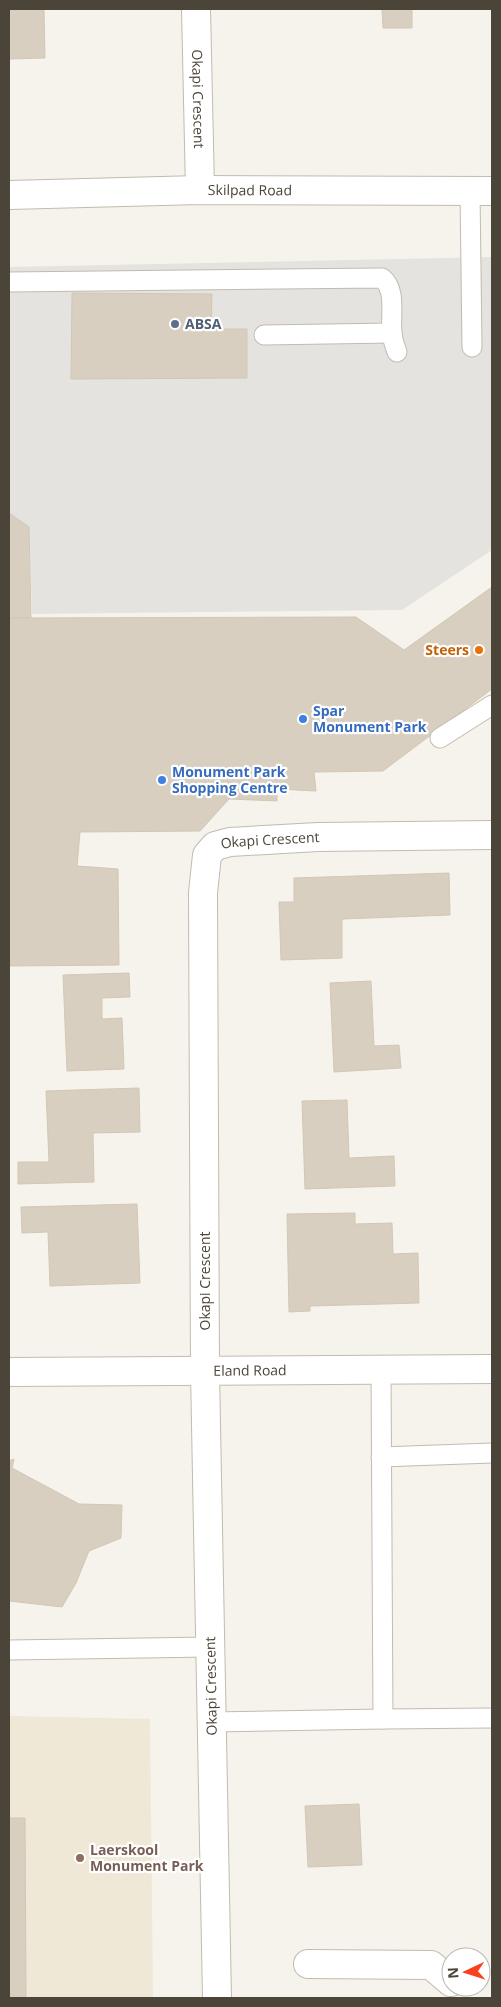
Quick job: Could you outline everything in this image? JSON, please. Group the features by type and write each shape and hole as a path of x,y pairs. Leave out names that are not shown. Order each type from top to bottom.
{"street":[{"name":"Okapi Crescent","path":"196,9 200,190"},
{"name":"Skilpad Road","path":"9,194 200,190 481,191"},
{"name":"Okapi Crescent","path":"217,1998 205,1372 203,893 207,855 215,846 230,842 318,837 492,835"},
{"name":"Eland Road","path":"9,1372 492,1369"},
{"path":"308,1964 431,1965 441,1974"}],"lane":[{"path":"472,347 481,191"},
{"path":"9,282 372,276 382,278 387,282 391,292 392,333 396,352"},
{"path":"264,335 392,333"},
{"path":"440,738 492,705"},
{"path":"381,1370 383,1719"},
{"path":"381,1457 492,1452"},
{"path":"9,1650 210,1647"},
{"path":"212,1722 492,1718"}],"shaded area":[{"path":"492,257 492,550 402,610 32,614 29,527 9,513 9,267"},
{"name":"Laerskool Monument Park","path":"9,1716 150,1719 153,1998 9,1998"}],"building":[{"path":"9,9 44,9 45,58 9,59"},
{"path":"382,9 412,9 412,28 383,28"},
{"path":"72,293 212,294 211,329 247,329 247,378 71,379"},
{"path":"9,513 29,527 31,618 9,618"},
{"name":"Monument Park Shopping Centre","path":"492,587 492,689 383,771 314,772 316,791 277,789 277,801 229,799 200,831 80,832 77,866 118,869 119,965 9,966 9,618 356,617 404,650"},
{"path":"449,873 450,915 342,919 342,958 281,960 279,902 294,902 294,878"},
{"path":"129,973 130,997 102,998 102,1019 122,1018 124,1069 67,1071 63,975"},
{"path":"371,981 374,1046 399,1045 401,1068 334,1072 330,983"},
{"path":"139,1088 140,1132 93,1133 94,1182 18,1184 18,1162 49,1162 46,1091"},
{"path":"347,1100 349,1158 394,1156 395,1186 305,1189 302,1101"},
{"path":"137,1204 140,1283 50,1286 48,1232 22,1233 21,1207"},
{"path":"355,1213 355,1224 392,1223 393,1254 418,1253 419,1303 310,1306 310,1311 289,1312 287,1214"},
{"path":"14,1459 12,1468 79,1504 122,1505 121,1538 89,1551 76,1583 62,1607 9,1601 9,1461"},
{"path":"359,1804 362,1865 308,1867 305,1806"},
{"path":"9,1818 25,1818 26,1998 9,1998"}],"place":[{"name":"ABSA","path":"175,324"},
{"name":"Steers","path":"479,650"},
{"name":"Spar Monument Park","path":"303,719"},
{"name":"Monument Park Shopping Centre","path":"162,780"},
{"name":"Laerskool Monument Park","path":"80,1858"}]}
